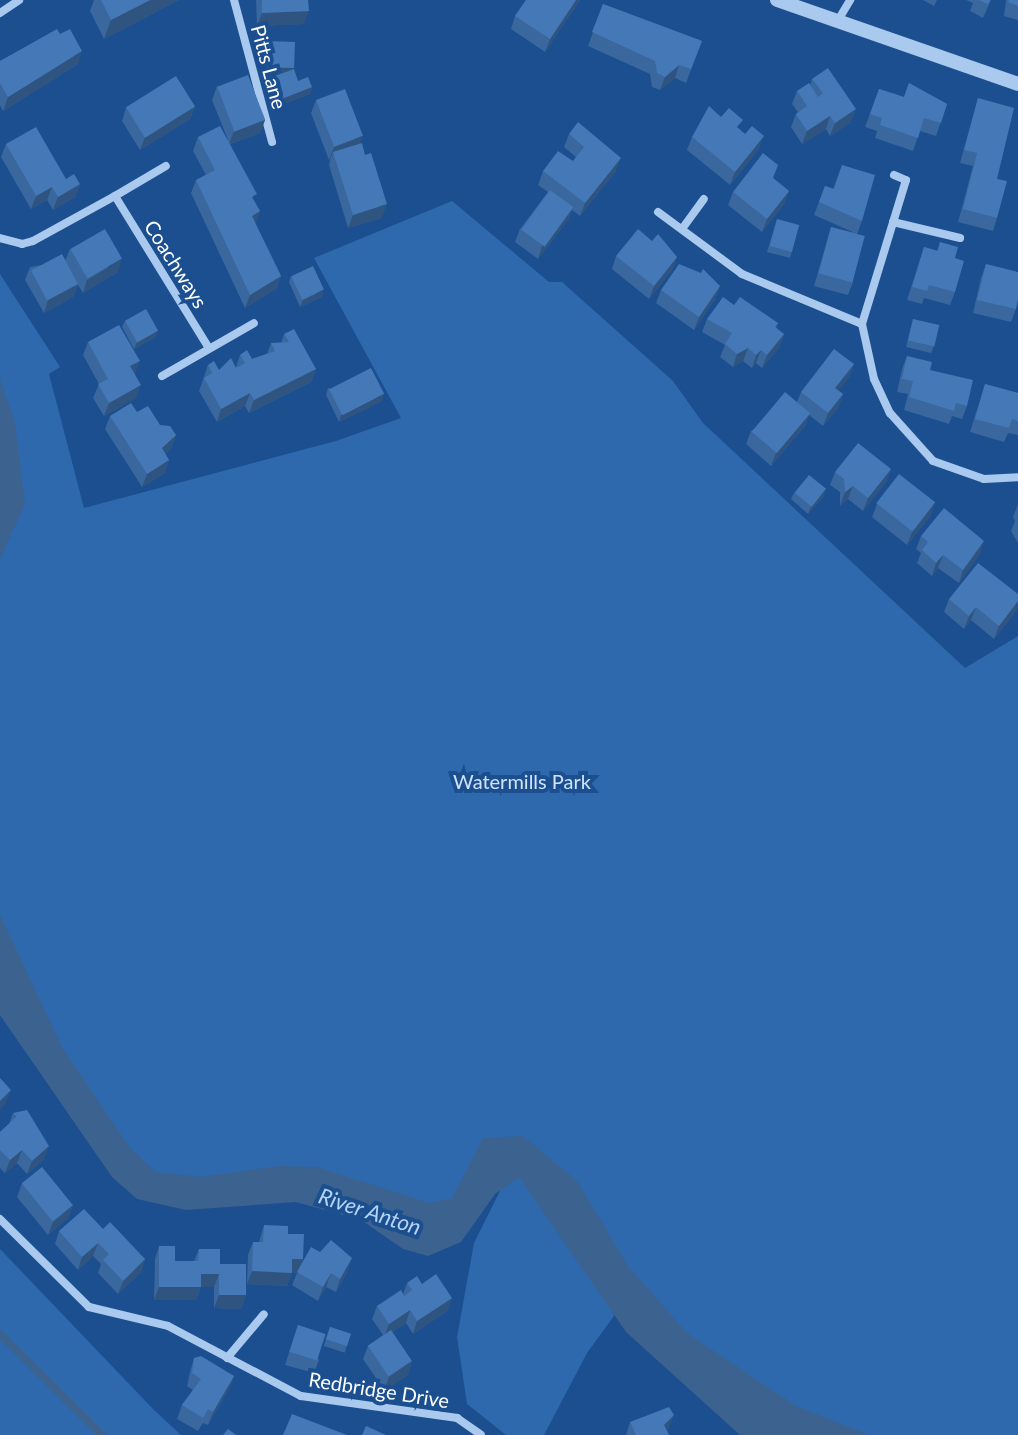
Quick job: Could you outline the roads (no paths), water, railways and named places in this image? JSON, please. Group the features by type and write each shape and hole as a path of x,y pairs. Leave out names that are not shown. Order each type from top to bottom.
{"street":[{"path":"0,13 19,0"},
{"name":"Pitts Lane","path":"234,0 272,142"},
{"path":"777,0 1018,84"},
{"path":"837,23 850,0"},
{"path":"0,238 22,244 33,241 166,166"},
{"path":"894,175 906,180 862,324 874,379 909,439 933,461 960,473 1018,477"},
{"name":"Coachways","path":"115,196 209,348"},
{"path":"682,229 704,199"},
{"path":"658,212 742,274 862,324"},
{"path":"893,222 960,238"},
{"path":"162,376 254,323"},
{"name":"Redbridge Drive","path":"0,1219 89,1307 168,1326 301,1396 457,1418 481,1435"},
{"path":"227,1358 264,1314"}],"water":[{"path":"0,379 15,423 25,504 0,559"},
{"name":"River Anton","path":"0,915 63,1049 131,1149 156,1172 201,1177 280,1166 317,1167 429,1203 452,1198 483,1138 523,1136 578,1182 628,1266 687,1333 796,1406 869,1435 740,1435 626,1332 519,1177 495,1194 461,1242 428,1256 403,1249 361,1220 296,1202 186,1210 137,1199 112,1177 0,1015"}],"waterway":[{"path":"0,1334 102,1435"}],"park label":[{"name":"Watermills Park","path":"522,781"}]}
